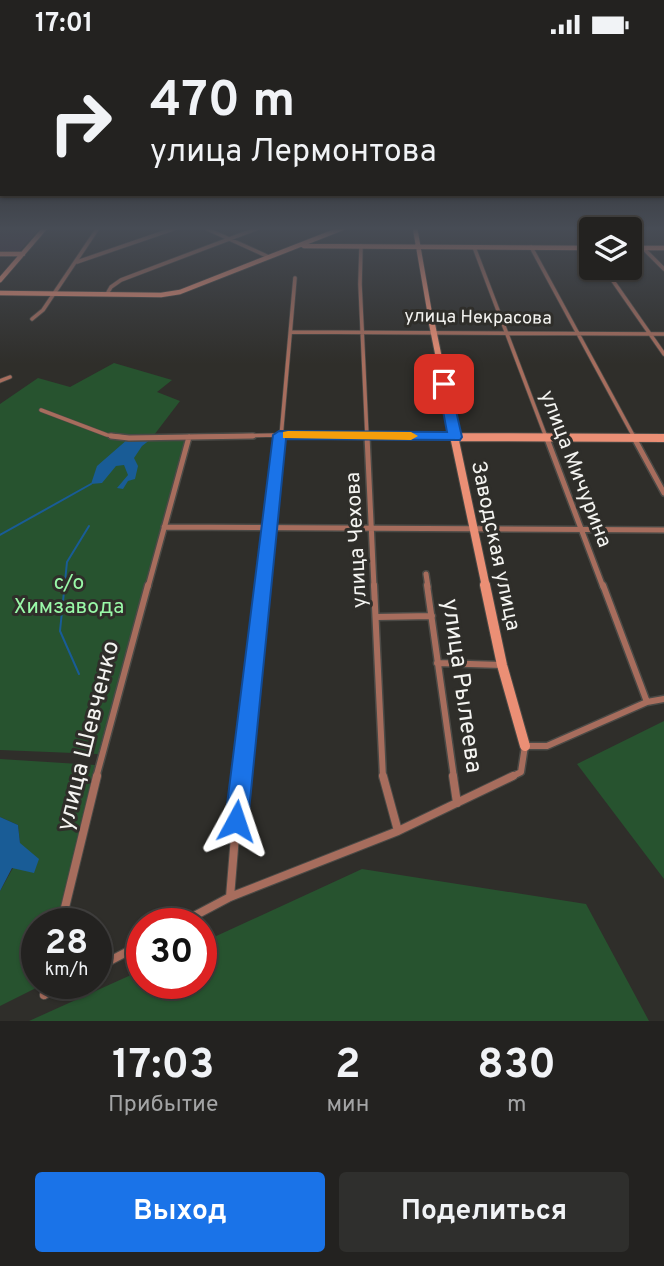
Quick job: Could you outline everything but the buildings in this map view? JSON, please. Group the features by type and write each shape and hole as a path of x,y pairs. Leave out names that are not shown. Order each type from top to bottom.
{"street":[{"path":"32,319 43,310 69,273"},
{"path":"107,294 113,284 138,273"},
{"path":"0,293 161,295 201,286 231,273"},
{"name":"улица Чехова","path":"362,273 382,772 398,831"},
{"name":"Заводская улица","path":"423,273 502,665 525,746"},
{"name":"улица Мичурина","path":"484,273 647,702"},
{"path":"545,273 664,493"},
{"path":"230,897 241,769 286,392 296,278"},
{"path":"612,280 664,354"},
{"name":"улица Некрасова","path":"291,331 664,334"},
{"path":"0,381 9,377"},
{"path":"41,410 107,435 129,438 368,435 664,438"},
{"name":"улица Шевченко","path":"65,908 101,758 189,437"},
{"path":"164,527 664,530"},
{"name":"улица Рылеева","path":"426,574 457,803"},
{"path":"377,617 432,616"},
{"path":"437,663 502,665"},
{"path":"209,908 230,897 398,831 521,772 525,746 547,746 647,702 664,699"}],"green space":[{"name":"с/о Химзавода","path":"114,363 172,380 157,392 180,401 151,439 186,440 98,754 0,750 0,404 38,378 70,387"},
{"path":"664,721 664,879 577,764"},
{"path":"0,759 95,765 61,908 21,908 21,996 0,1006 0,891 13,868 20,843 18,825 0,817"},
{"path":"362,869 586,904 649,1021 29,1021 78,999 112,999 112,984 126,977 126,999 217,999 217,936"}],"water":[{"path":"128,439 151,439 134,458 138,466 135,479 128,481 123,489 117,488 128,475 124,465 116,466 102,483 91,484 97,466"},
{"path":"0,817 18,825 20,843 39,859 34,873 12,868 0,891"}],"waterway":[{"path":"0,535 91,484"},
{"path":"79,674 60,631 67,562 89,526"}],"slow traffic":[{"path":"288,435 411,436"}],"route":[{"path":"236,821 279,435 455,437 444,384"}]}
